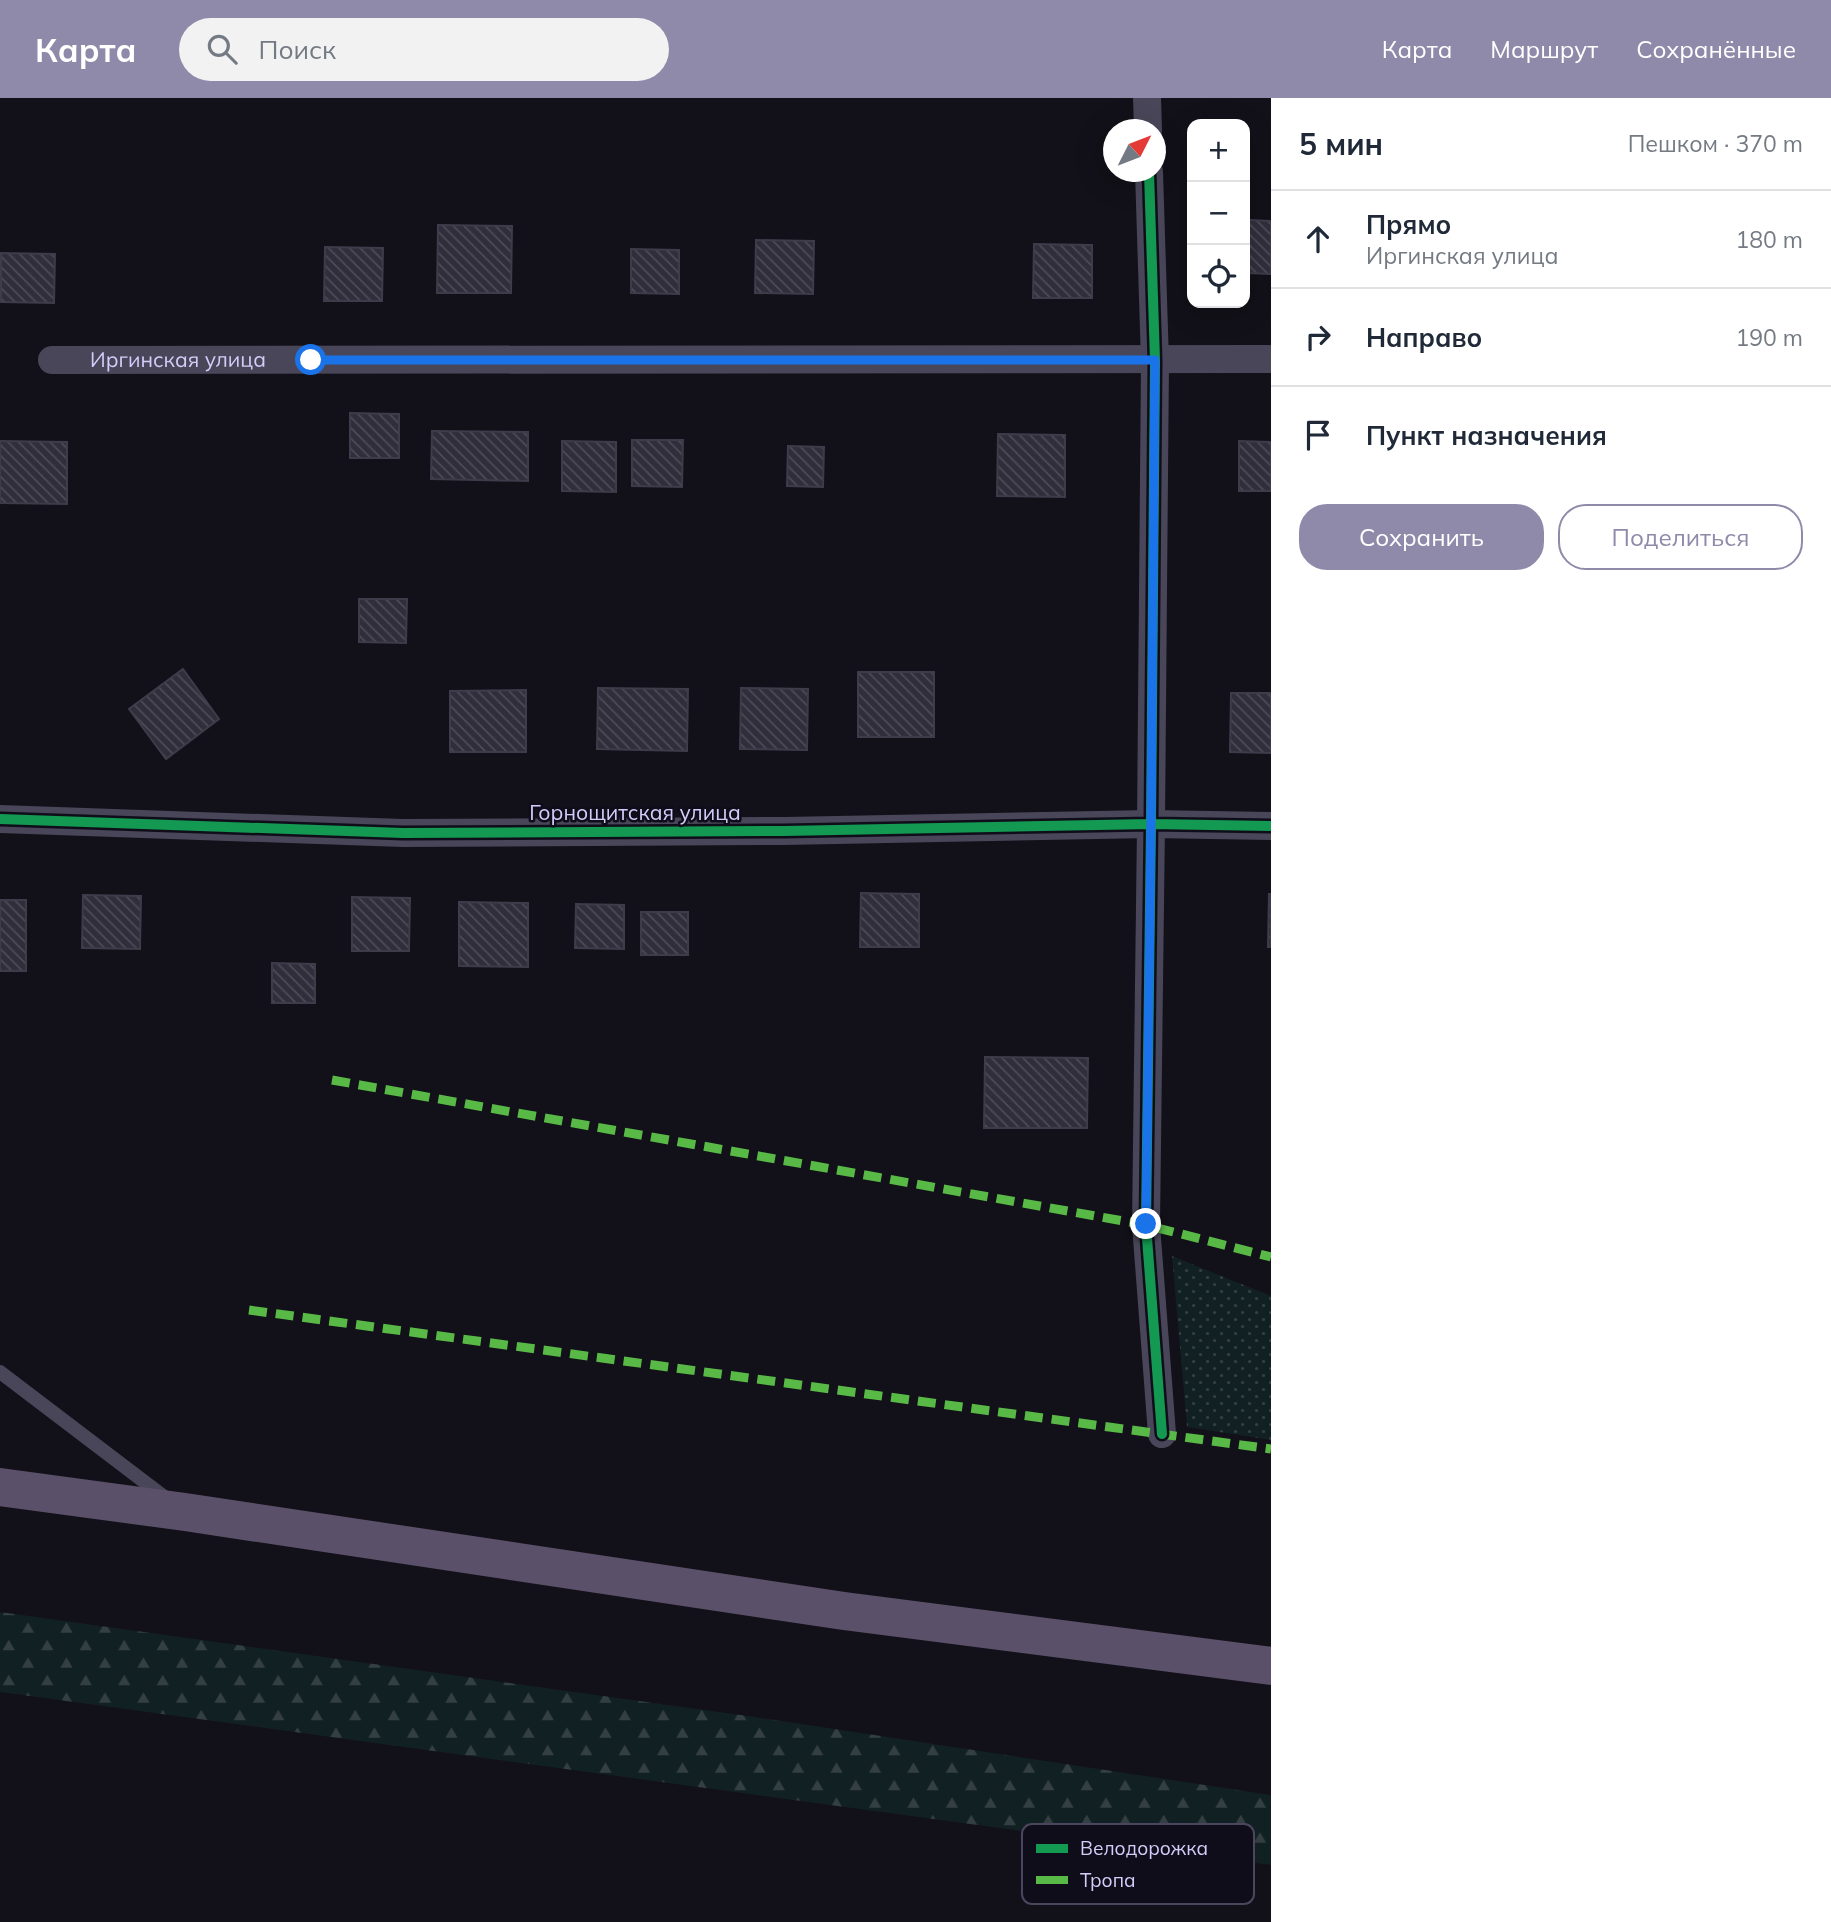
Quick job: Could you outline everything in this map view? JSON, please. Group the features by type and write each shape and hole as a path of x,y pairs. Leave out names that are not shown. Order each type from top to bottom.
{"main road":[{"path":"0,1487 185,1512 844,1611 1271,1666"}],"street":[{"path":"1147,98 1148,119"},
{"path":"1149,182 1155,360 1146,1224 1162,1434"},
{"name":"Иргинская улица","path":"52,360 1271,359"},
{"name":"Горнощитская улица","path":"0,819 403,833 784,831 1151,824 1271,826"}],"lane":[{"path":"0,1372 185,1512"}],"green space":[{"path":"1172,1256 1271,1296 1271,1440 1187,1427"},
{"path":"0,1612 748,1716 1271,1795 1271,1865 1254,1863 1254,1824 1022,1824 1022,1831 0,1692"}],"building":[{"path":"1250,220 1271,221 1271,274 1250,273"},
{"path":"438,225 512,226 511,293 437,293"},
{"path":"756,240 814,241 813,294 755,293"},
{"path":"1034,244 1092,245 1092,298 1033,298"},
{"path":"325,247 383,248 382,301 324,301"},
{"path":"631,249 679,250 679,294 631,293"},
{"path":"1,253 55,254 54,303 1,302"},
{"path":"350,413 399,414 399,458 350,458"},
{"path":"432,431 528,432 528,481 431,479"},
{"path":"998,434 1065,435 1065,497 997,496"},
{"path":"632,440 683,440 682,487 632,486"},
{"path":"0,441 67,442 67,504 0,503"},
{"path":"562,441 616,442 616,492 562,491"},
{"path":"1239,441 1271,442 1271,491 1239,491"},
{"path":"788,446 824,447 823,487 787,486"},
{"path":"359,599 407,599 406,643 359,642"},
{"path":"183,669 219,719 166,759 129,709"},
{"path":"858,672 934,672 934,737 858,737"},
{"path":"598,688 688,689 687,751 597,749"},
{"path":"741,688 808,689 807,750 740,749"},
{"path":"526,690 526,752 450,752 450,691"},
{"path":"1231,693 1271,693 1271,753 1230,752"},
{"path":"861,893 919,894 919,947 860,947"},
{"path":"1271,894 1271,947 1268,947"},
{"path":"83,895 141,896 140,949 82,948"},
{"path":"352,897 410,898 409,951 352,951"},
{"path":"0,900 26,900 26,971 0,971"},
{"path":"459,902 528,903 528,967 459,966"},
{"path":"576,904 624,905 624,949 575,948"},
{"path":"641,912 688,912 688,955 641,955"},
{"path":"272,963 315,964 315,1003 272,1003"},
{"path":"985,1057 1088,1058 1087,1128 984,1128"}],"marked path":[{"path":"332,1080 1146,1225 1271,1257"},
{"path":"249,1310 1271,1449"}],"cycle path":[{"path":"1149,182 1155,361 1146,1225 1162,1434"},
{"path":"0,819 403,833 784,831 1151,824 1271,826"}],"route":[{"path":"311,360 1155,360 1146,1224"}]}
